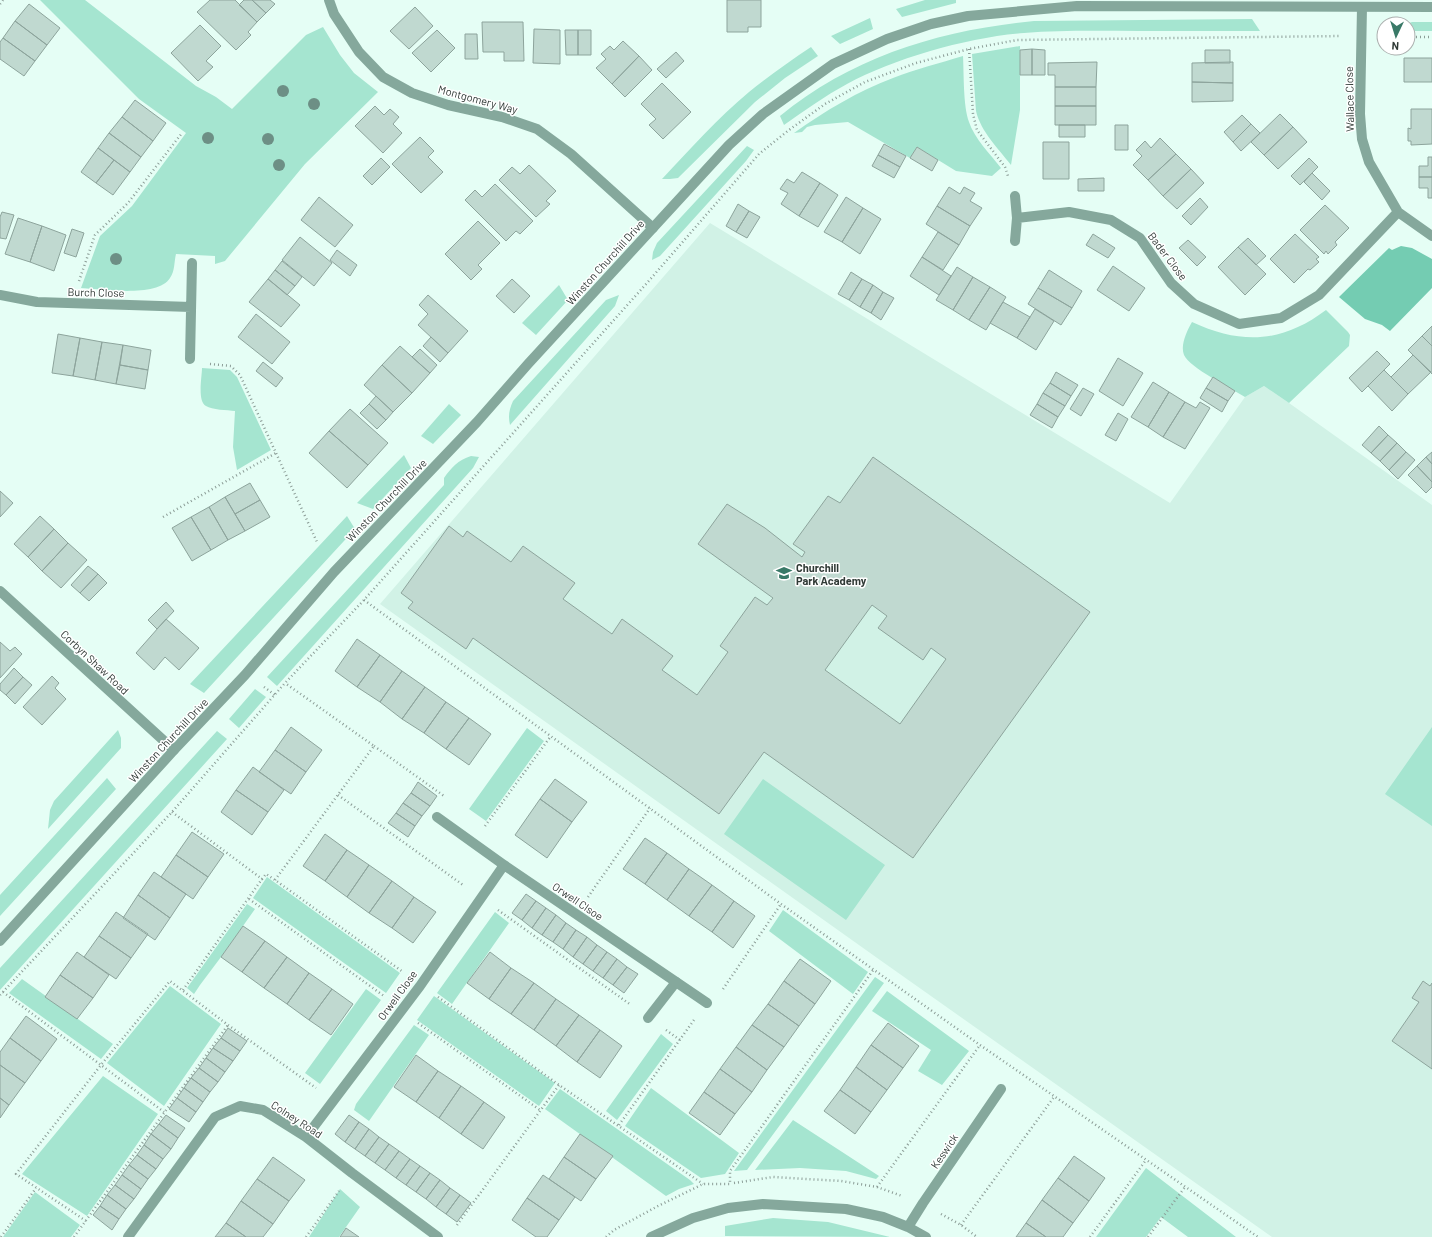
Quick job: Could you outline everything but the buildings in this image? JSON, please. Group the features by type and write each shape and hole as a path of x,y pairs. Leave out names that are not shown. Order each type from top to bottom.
{"street":[{"name":"Montgomery Way","path":"329,0 334,14 359,52 383,77 412,93 448,105 502,117 536,129 571,154 653,228"},
{"name":"Winston Churchill Drive","path":"0,941 174,750 245,675 334,572 477,422 528,364 729,145 763,114 833,64 886,39 932,24 968,16 1077,3 1432,7"},
{"name":"Wallace Close","path":"1362,7 1360,114 1362,139 1369,162 1398,212 1432,236"},
{"path":"1015,196 1017,218 1015,241"},
{"name":"Bader Close","path":"1017,218 1069,212 1111,220 1140,238 1171,282 1194,304 1239,324 1281,318 1319,295 1398,212"},
{"path":"190,359 192,263"},
{"name":"Burch Close","path":"0,295 37,302 191,307"},
{"name":"Corbyn Shaw Road","path":"0,591 174,750"},
{"name":"Orwell Clsoe","path":"437,817 707,1003"},
{"name":"Orwell Close","path":"306,1137 420,986 504,864"},
{"path":"648,1018 676,982"},
{"name":"Keswick","path":"908,1227 1001,1089"},
{"name":"Colney Road","path":"128,1237 216,1117 240,1106 263,1110 306,1137 352,1174 438,1237"},
{"path":"651,1237 693,1218 728,1208 763,1204 846,1209 883,1217 908,1227 926,1237"}],"path":[{"path":"0,4 3,0"},
{"path":"0,995 172,812 285,683 364,600 642,288 759,154 825,104 865,82 916,62 969,49 1017,40 1361,36"},
{"path":"1416,37 1432,37"},
{"path":"969,49 973,114 977,130 1005,167 1015,196"},
{"path":"72,303 95,235 128,203 182,133"},
{"path":"190,359 210,364 231,366 240,375 317,542"},
{"path":"163,517 276,453"},
{"path":"364,600 782,904 980,1045 1258,1237"},
{"path":"285,683 448,799 437,817"},
{"path":"474,843 551,736"},
{"path":"275,880 374,746"},
{"path":"338,795 680,1040"},
{"path":"576,914 650,808"},
{"path":"172,812 262,880"},
{"path":"183,990 266,874 559,1085 619,1125 702,1184"},
{"path":"249,899 384,996 400,1011 540,1110"},
{"path":"619,1125 707,1003 716,999 782,904"},
{"path":"606,1237 614,1230 702,1184 730,1184 730,1171 874,969"},
{"path":"86,1221 16,1174 101,1065 170,981 228,1025 334,1101"},
{"path":"3,992 164,1112"},
{"path":"74,1237 228,1025"},
{"path":"877,1187 980,1045"},
{"path":"453,1231 559,1085"},
{"path":"961,1225 1054,1096"},
{"path":"1090,1237 1146,1160"},
{"path":"306,1237 352,1174"},
{"path":"1148,1237 1185,1187"},
{"path":"1,1237 36,1188"}],"shaded area":[{"path":"710,223 1170,503 1245,397 1264,386 1432,505 1432,1237 1272,1237 380,604"}],"green space":[{"path":"40,0 85,0 196,86 216,97 232,109 306,35 323,27 340,55 354,73 378,92 305,164 225,261 215,264 215,256 176,254 172,275 164,284 154,288 115,291 81,288 100,236 132,206 186,133 139,99"},
{"path":"925,0 956,0 956,3 902,17 896,9"},
{"path":"870,18 873,29 840,44 831,36"},
{"path":"1252,19 1260,31 1053,31 1003,35 980,39 910,57 866,75 831,93 784,125 780,116 808,95 837,77 868,62 900,49 965,31 1034,21"},
{"path":"1416,22 1432,22 1432,31 1416,31"},
{"path":"1020,46 1020,110 1011,165 990,140 978,119 976,111 972,54"},
{"path":"811,47 818,56 785,78 755,102 678,178 662,179 726,112 772,74"},
{"path":"963,56 965,99 967,115 971,128 1001,168 992,176 956,171 917,147 910,158 848,122 815,125 807,127 802,132 794,133 854,95 880,83"},
{"path":"747,146 754,150 746,161 660,256 652,260 653,252 657,243"},
{"path":"1401,246 1412,248 1432,259 1432,288 1390,331 1382,325 1365,319 1339,297 1389,248 1392,250"},
{"path":"559,285 568,300 536,335 522,323"},
{"path":"619,295 615,306 510,425 509,413 513,401 606,300"},
{"path":"1326,310 1350,335 1349,346 1289,403 1264,386 1245,397 1202,372 1184,355 1183,343 1192,322 1228,334 1245,337 1261,337 1294,329 1310,321"},
{"path":"202,368 230,370 237,377 271,450 237,470 233,447 235,411 212,408 203,403 201,394"},
{"path":"449,404 461,415 433,444 421,436"},
{"path":"404,455 411,468 373,509 357,503"},
{"path":"471,456 479,457 473,468 277,686 267,677 444,485 444,478 452,468 462,460"},
{"path":"347,516 355,529 204,693 190,684"},
{"path":"255,689 266,697 239,728 229,719"},
{"path":"1432,727 1432,826 1385,794"},
{"path":"527,728 544,741 486,821 469,809"},
{"path":"118,730 121,738 121,748 48,829 50,810 54,801"},
{"path":"217,731 227,739 0,990 0,968"},
{"path":"107,778 116,789 0,916 0,895"},
{"path":"763,779 885,865 846,920 724,834"},
{"path":"267,877 400,973 386,993 253,898"},
{"path":"247,904 255,909 194,994 187,988"},
{"path":"783,910 868,972 853,994 769,931"},
{"path":"495,912 509,923 452,1004 437,993"},
{"path":"875,977 884,983 747,1170 734,1171"},
{"path":"22,979 113,1044 101,1059 9,993"},
{"path":"170,986 221,1024 164,1106 107,1063"},
{"path":"366,989 381,1000 320,1084 305,1073"},
{"path":"887,991 969,1051 942,1085 918,1071 931,1050 872,1011"},
{"path":"434,996 555,1083 539,1106 417,1020"},
{"path":"414,1025 429,1035 369,1121 354,1110 356,1104"},
{"path":"661,1034 673,1044 617,1120 606,1111"},
{"path":"103,1076 158,1114 87,1216 22,1174"},
{"path":"651,1088 739,1153 725,1174 701,1178 625,1126"},
{"path":"560,1089 694,1184 679,1189 666,1196 545,1109"},
{"path":"793,1120 879,1176 876,1179 846,1171 800,1168 755,1170"},
{"path":"1146,1168 1236,1237 1188,1237 1161,1217 1146,1237 1096,1237"},
{"path":"340,1189 360,1207 339,1237 309,1237"},
{"path":"35,1192 80,1225 71,1237 3,1237"},
{"path":"773,1218 828,1222 890,1237 725,1236 725,1226"}],"place":[{"name":"Churchill Park Academy","path":"784,573"}]}
